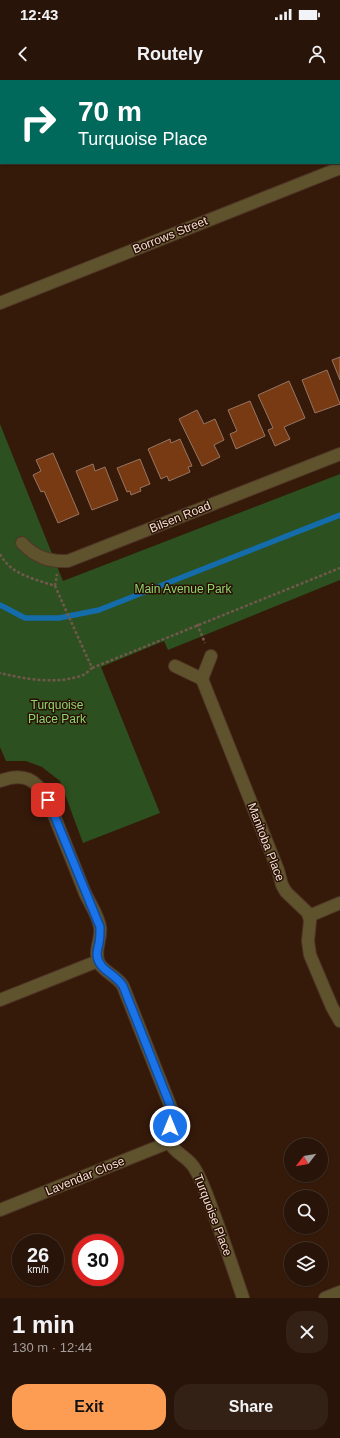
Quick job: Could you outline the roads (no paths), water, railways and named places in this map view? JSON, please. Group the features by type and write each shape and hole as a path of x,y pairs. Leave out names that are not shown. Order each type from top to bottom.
{"street":[{"name":"Borrows Street","path":"0,303 340,168"},
{"name":"Bilsen Road","path":"22,543 30,552 38,557 59,562 68,561 340,454"},
{"path":"175,666 202,679 211,656"},
{"name":"Manitoba Place","path":"202,679 278,870 282,885 309,916"},
{"path":"0,781 14,777 29,779 42,790 48,800 100,927 100,941 97,952 98,961 106,971 120,982 172,1110 172,1122 168,1136 170,1142"},
{"path":"340,903 309,916 310,927 308,941 310,955 332,1007 340,1021"},
{"path":"0,1000 98,961"},
{"name":"Lavendar Close","path":"0,1210 170,1142"},
{"name":"Turquoise Place","path":"170,1142 176,1151 191,1162 203,1185 243,1298"},
{"path":"325,1298 340,1292"}],"waterway":[{"path":"0,605 25,618 59,618 99,610 340,515"}],"park label":[{"name":"Main Avenue Park","path":"183,589"},
{"name":"Turquoise Place Park","path":"57,712"}]}
